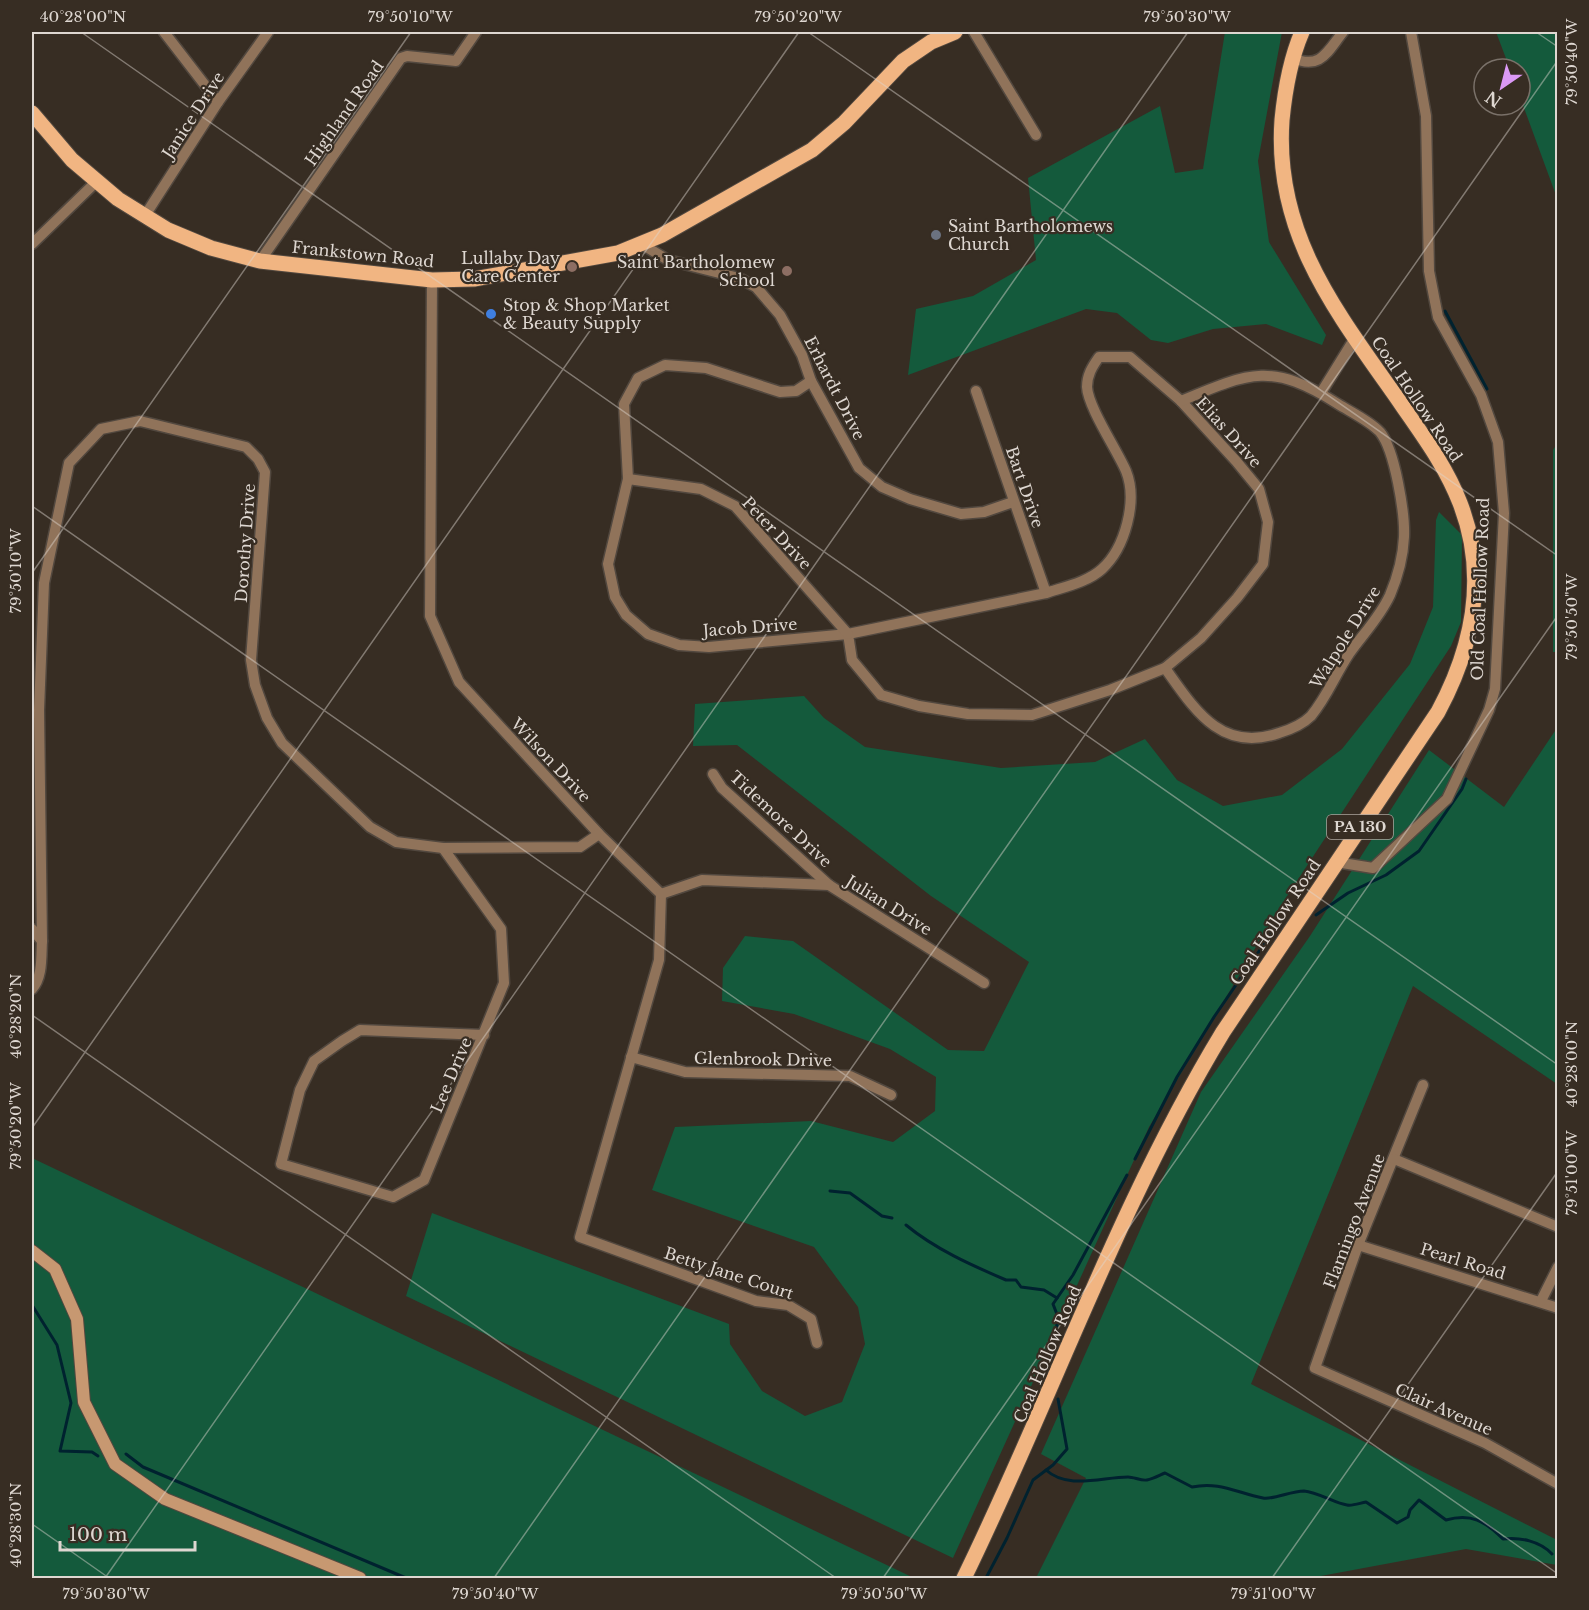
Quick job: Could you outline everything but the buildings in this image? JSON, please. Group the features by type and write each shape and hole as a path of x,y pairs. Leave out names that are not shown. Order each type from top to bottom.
{"main road":[{"name":"Frankstown Road","path":"32,113 55,143 96,182 144,217 202,245 260,261 432,280 491,277 609,255 643,245 812,150 844,123 903,61 932,42 955,32"},
{"name":"PA 130","path":"1292,58 1302,32"},
{"name":"Coal Hollow Road","path":"964,1578 1008,1488 1082,1315 1172,1122 1222,1032 1438,712 1463,661 1473,613 1474,582 1469,530 1452,484 1429,445 1317,280 1305,255 1289,209 1284,185 1282,127 1292,58"}],"street":[{"path":"164,32 218,102"},
{"name":"Janice Drive","path":"144,217 218,102 268,32"},
{"name":"Highland Road","path":"260,261 401,58 407,56 456,61 476,32"},
{"path":"974,32 1036,135"},
{"path":"1292,58 1305,64 1320,60 1343,32"},
{"name":"Old Coal Hollow Road","path":"1336,862 1373,868 1447,799 1489,710 1495,689 1504,513 1498,442 1481,395 1438,317 1429,271 1426,116 1411,32"},
{"path":"32,244 96,182"},
{"name":"Erhardt Drive","path":"643,245 668,260 739,278 756,287 780,315 802,355 811,381 859,468 882,487 961,514 984,512 1013,502"},
{"name":"Wilson Drive","path":"432,280 430,616 459,682 599,834 661,894"},
{"path":"1321,393 1355,339"},
{"name":"Elias Drive","path":"1099,357 1130,357 1181,401 1259,489 1269,522 1263,564 1202,638 1165,668 1110,690 1032,715 968,714 918,706 881,695 852,660 848,634 1046,593 1072,585 1101,570 1117,550 1127,524 1130,502 1127,473 1087,389 1090,370 1099,357"},
{"name":"Jacob Drive","path":"811,381 796,391 780,392 706,368 665,364 638,378 624,404 628,479 608,564 615,597 626,615 648,634 679,645 709,647 848,634"},
{"name":"Walpole Drive","path":"1165,668 1198,714 1230,736 1259,740 1288,730 1308,719 1327,696 1348,656 1376,620 1389,597 1400,571 1404,536 1395,468 1380,432 1321,393 1282,376 1261,376 1228,383 1181,401"},
{"name":"Bart Drive","path":"976,391 1046,593"},
{"name":"Dorothy Drive","path":"32,988 36,984 41,968 42,941 39,710 45,583 69,463 101,429 140,422 246,447 258,459 265,472 251,660 255,685 267,718 282,743 370,827 396,842 443,848 580,847 599,834"},
{"name":"Peter Drive","path":"628,479 701,489 735,506 848,634"},
{"name":"Tidemore Drive","path":"713,774 722,788 829,885"},
{"name":"Lee Drive","path":"443,848 501,929 504,983 484,1035 424,1180 393,1197 281,1164 300,1090 314,1061 342,1041 360,1030 484,1035"},
{"name":"Julian Drive","path":"661,894 702,880 829,885 984,983"},
{"path":"631,1057 660,960 661,894"},
{"path":"32,929 42,941"},
{"name":"Glenbrook Drive","path":"631,1057 685,1072 850,1076 891,1095"},
{"name":"Betty Jane Court","path":"631,1057 580,1237 756,1301 788,1305 811,1319 817,1342"},
{"name":"Flamingo Avenue","path":"1315,1368 1358,1245 1422,1085"},
{"path":"1394,1159 1557,1227"},
{"name":"Pearl Road","path":"1358,1245 1541,1301 1557,1308"},
{"path":"32,1251 54,1269 77,1319 84,1402 115,1464 165,1499 360,1578"},
{"path":"1541,1301 1557,1267"},
{"name":"Clair Avenue","path":"1315,1368 1485,1443 1557,1484"}],"green space":[{"path":"1225,32 1282,32 1258,161 1269,242 1326,335 1322,345 1266,324 1213,329 1168,343 1151,340 1117,313 1086,309 908,375 916,309 973,296 1036,260 1028,178 1160,106 1175,173 1203,169"},
{"path":"1496,32 1557,32 1557,198 1527,117 1532,117 1532,57 1505,57"},
{"path":"1557,444 1558,652 1553,652 1553,450"},
{"path":"1439,512 1462,535 1461,622 1451,646 1276,913 1149,1127 953,1558 406,1296 432,1213 729,1324 730,1344 762,1391 805,1416 842,1402 865,1344 858,1307 814,1247 652,1190 675,1127 811,1121 893,1142 935,1111 936,1077 890,1049 794,1014 722,1001 723,968 745,936 793,941 948,1050 984,1051 1029,962 931,896 737,745 693,746 695,704 804,696 824,718 865,747 1001,768 1095,762 1145,739 1177,780 1223,806 1282,795 1342,749 1410,664 1433,607 1436,520"},
{"path":"1557,728 1557,1084 1413,986 1251,1384 1557,1540 1557,1565 1466,1549 1310,1578 1036,1578 1086,1478 1041,1454 1201,1092 1310,936 1429,750 1504,807"},
{"path":"32,1158 914,1578 32,1578"}],"waterway":[{"path":"1445,311 1487,389"},
{"path":"1316,915 1348,893 1386,875 1419,851 1462,789 1466,779"},
{"path":"1135,1159 1177,1077 1214,1017 1277,925"},
{"path":"1055,1338 1058,1317 1053,1304 1073,1275 1127,1175"},
{"path":"830,1191 850,1193 882,1216 892,1218"},
{"path":"906,1225 929,1242 967,1262 1006,1280 1016,1280 1021,1287 1044,1290 1057,1298"},
{"path":"32,1305 57,1345 71,1403 60,1451 92,1452 98,1456"},
{"path":"986,1578 1033,1480 1053,1465 1067,1449 1058,1399"},
{"path":"126,1454 143,1467 406,1578"},
{"path":"1046,1470 1064,1480 1075,1481 1128,1477 1147,1480 1165,1473 1192,1487 1211,1485 1263,1498 1304,1491 1347,1505 1366,1502 1397,1523 1408,1517 1410,1510 1419,1500 1446,1520 1463,1517 1477,1520 1490,1527 1503,1539 1529,1541 1542,1546 1552,1554"}],"place":[{"name":"Saint Bartholomews Church","path":"936,235"},
{"name":"Lullaby Day Care Center","path":"572,267"},
{"name":"Saint Bartholomew School","path":"787,271"},
{"name":"Stop & Shop Market & Beauty Supply","path":"491,314"}]}
